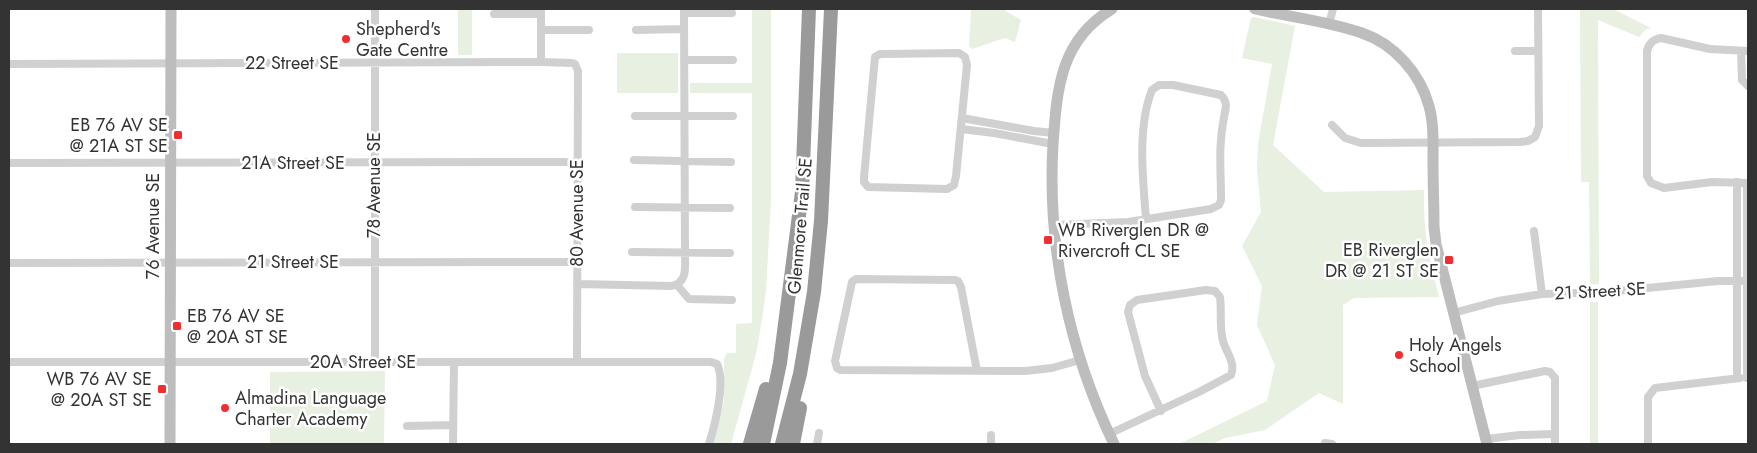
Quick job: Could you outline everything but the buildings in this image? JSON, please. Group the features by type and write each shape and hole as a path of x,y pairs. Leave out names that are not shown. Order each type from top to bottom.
{"highway":[{"name":"Glenmore Trail SE","path":"763,444 780,363 802,192 809,9"},
{"name":"Glenmore Trail SE","path":"782,444 800,374 814,292 822,211 831,9"},
{"path":"750,444 765,396 790,286"},
{"path":"793,444 811,346 814,292"}],"street":[{"name":"76 Avenue SE","path":"170,444 171,9"},
{"name":"78 Avenue SE","path":"374,362 375,9"},
{"path":"1112,9 1090,25 1069,54 1061,75 1053,139 1054,225 1063,294 1080,360 1112,439 1161,411 1232,375 1233,365 1223,342 1220,325 1220,297 1215,291 1206,290 1137,300 1130,305 1128,312 1140,361 1161,411"},
{"path":"1255,9 1329,24 1372,36 1406,63 1419,82 1429,106 1432,123 1436,244 1486,441 1520,435 1555,434"},
{"path":"1329,24 1333,9"},
{"path":"1332,125 1345,138 1361,143 1528,141 1535,137 1539,126 1538,9"},
{"path":"577,284 671,286 677,285 682,281 685,254 684,11 732,13"},
{"path":"494,14 541,12 541,62"},
{"path":"636,30 684,29"},
{"path":"541,30 589,30"},
{"path":"1648,444 1648,397 1652,390 1659,386 1748,378 1748,183 1706,182 1664,188 1651,183 1647,176 1647,51 1651,42 1662,38 1710,48 1745,51 1742,80 1748,86"},
{"path":"1516,51 1538,51"},
{"path":"963,54 967,65 961,129 956,176 954,185 951,188 872,189 866,185 864,177 874,60 877,55 963,54"},
{"path":"684,60 733,60"},
{"name":"22 Street SE","path":"9,64 541,62 572,62 575,64"},
{"name":"80 Avenue SE","path":"575,64 578,71 577,362"},
{"path":"1054,225 1146,219 1211,209 1219,205 1221,200 1220,147 1226,103 1221,95 1173,85 1159,85 1152,90 1144,135 1146,219"},
{"path":"635,116 733,116"},
{"path":"962,118 1034,131 1053,139"},
{"path":"961,129 1053,139"},
{"path":"634,160 731,162"},
{"name":"21A Street SE","path":"9,164 577,162"},
{"path":"1736,182 1736,378"},
{"path":"635,207 730,208"},
{"path":"1534,231 1542,294"},
{"path":"632,252 730,253"},
{"name":"21 Street SE","path":"9,263 577,262"},
{"path":"977,371 961,287 958,281 856,279 852,282 836,361 837,368 845,371 977,371 1034,370 1052,368 1080,360"},
{"name":"21 Street SE","path":"1453,313 1498,301 1542,294 1607,292 1718,281 1748,280"},
{"path":"677,285 689,299 732,300"},
{"name":"20A Street SE","path":"9,362 711,362 717,364 719,370 718,410 709,444"},
{"path":"453,444 454,362"},
{"path":"1472,386 1545,371 1550,372 1555,378 1555,444"},
{"path":"407,426 453,425"},
{"path":"817,444 819,434"},
{"path":"991,435 991,444"}],"green space":[{"path":"458,9 472,9 472,55 458,55"},
{"path":"752,9 771,9 771,200 766,291 756,354 731,444 713,444 724,401 724,359 727,353 736,353 736,324 752,323 752,93 690,93 690,83 752,83"},
{"path":"971,9 1005,9 1021,20 1015,42 1005,38 972,49 969,46"},
{"path":"1580,9 1613,9 1651,28 1645,30 1639,37 1598,20 1599,284 1590,285 1589,182 1581,182"},
{"path":"1254,17 1295,26 1273,145 1324,192 1424,190 1427,244 1439,297 1354,298 1343,305 1343,404 1319,393 1265,430 1225,438 1212,444 1179,444 1267,401 1275,365 1257,325 1262,286 1242,246 1261,212 1257,169 1258,144 1272,64 1242,58 1251,18"},
{"path":"617,53 678,53 678,93 617,93"},
{"path":"1590,302 1598,302 1598,444 1590,444"},
{"path":"385,371 384,444 270,444 270,372"}],"place":[{"name":"Shepherd's Gate Centre","path":"346,39"},
{"name":"EB 76 AV SE @ 21A ST SE","path":"178,135"},
{"name":"WB Riverglen DR @ Rivercroft CL SE","path":"1048,240"},
{"name":"EB Riverglen DR @ 21 ST SE","path":"1449,260"},
{"name":"EB 76 AV SE @ 20A ST SE","path":"177,326"},
{"name":"Holy Angels School","path":"1399,355"},
{"name":"WB 76 AV SE @ 20A ST SE","path":"162,389"},
{"name":"Almadina Language Charter Academy","path":"225,408"}]}
